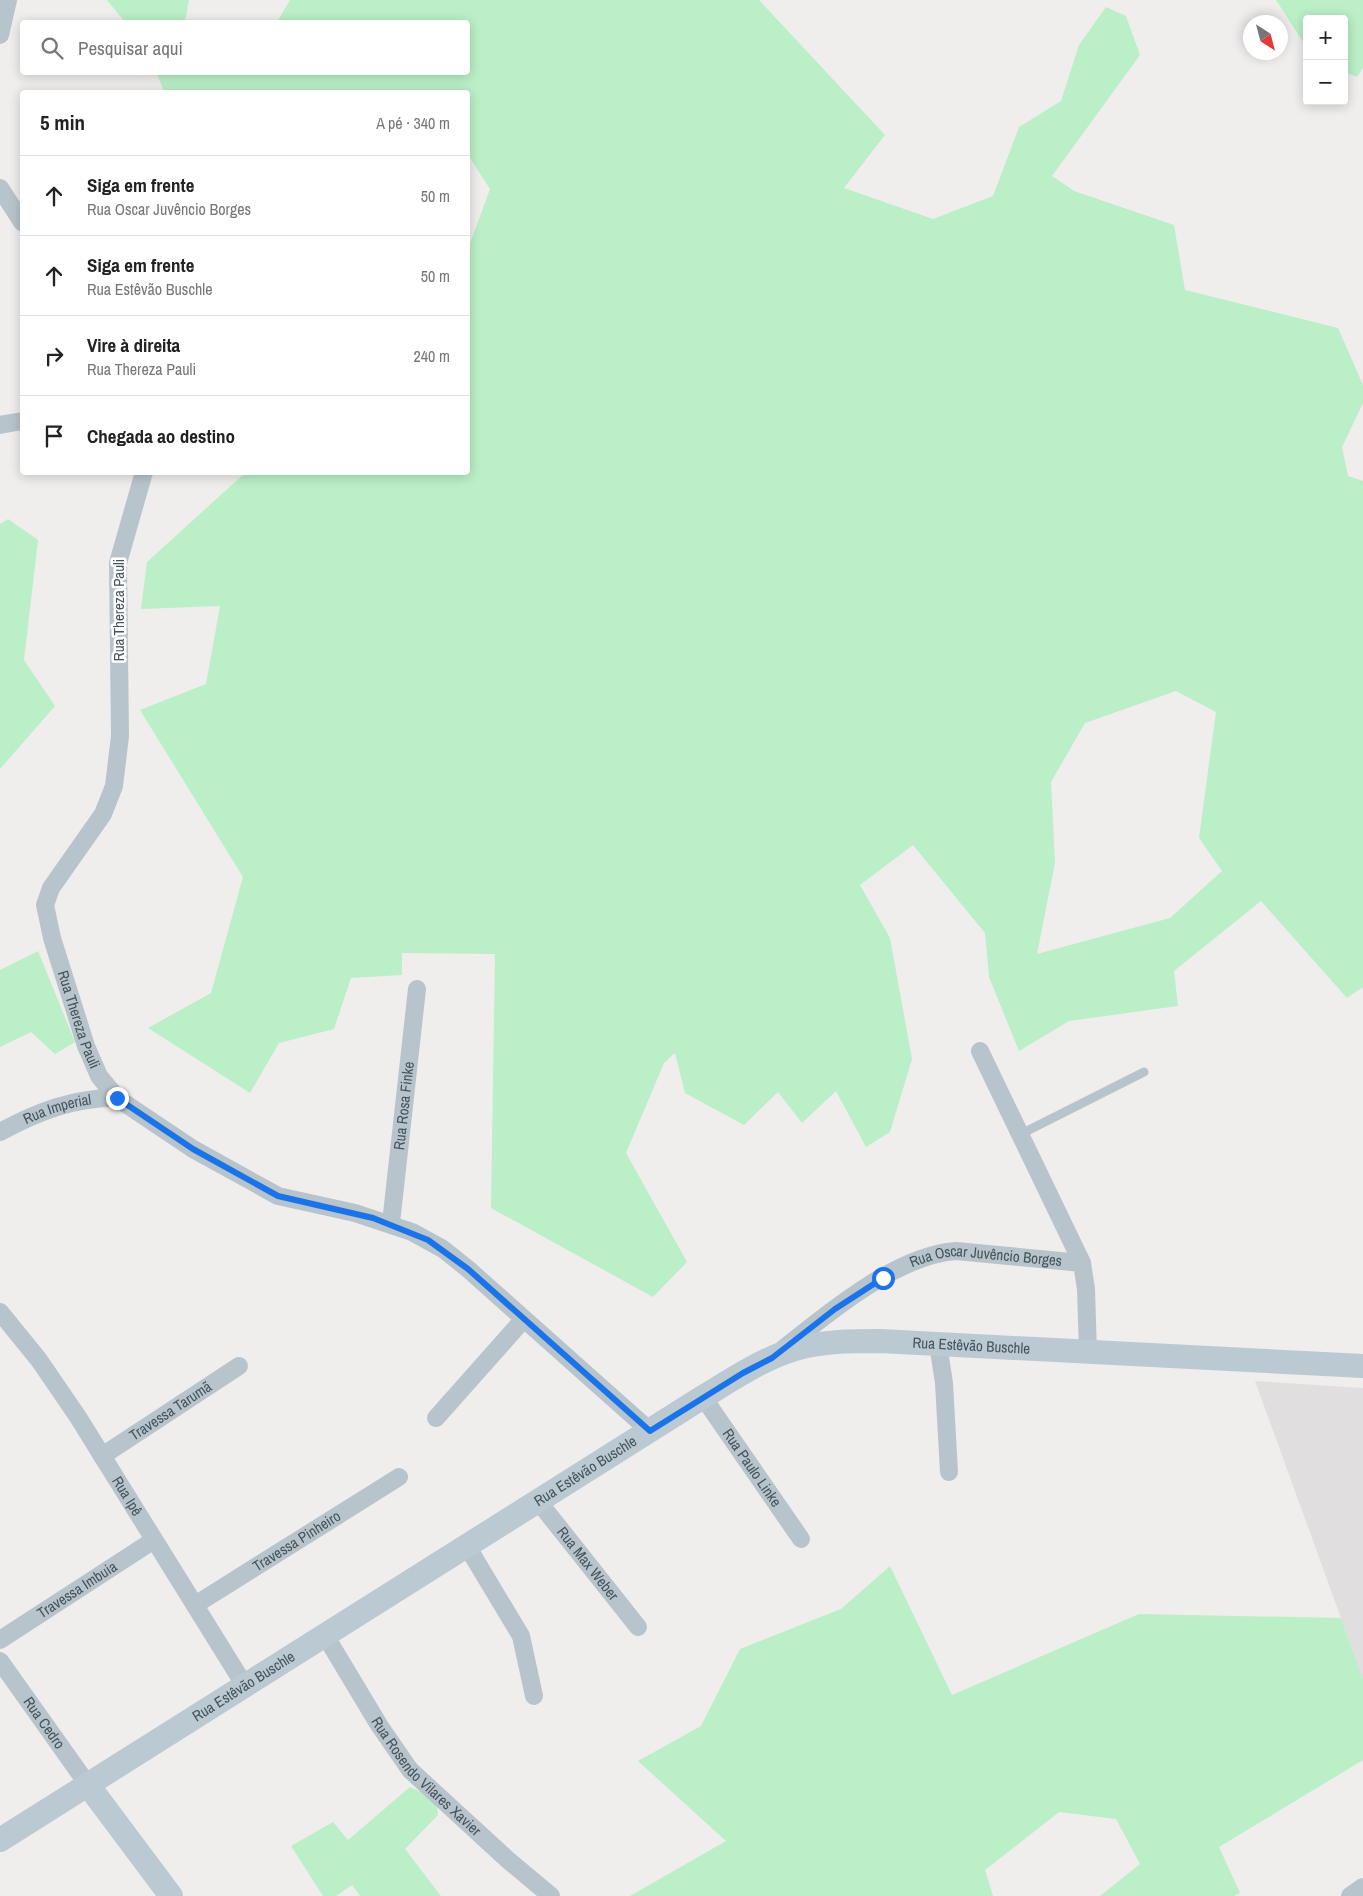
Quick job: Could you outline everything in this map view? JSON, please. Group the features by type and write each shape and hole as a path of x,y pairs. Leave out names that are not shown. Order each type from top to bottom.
{"street":[{"path":"0,35 8,0"},
{"path":"0,188 20,219"},
{"path":"0,425 20,421"},
{"name":"Rua Thereza Pauli","path":"143,475 118,563 120,745 114,786 103,814 51,888 45,905 52,938 86,1046 99,1076 117,1098 193,1149 278,1196 391,1223 428,1240 456,1259 650,1431"},
{"name":"Rua Rosa Finke","path":"391,1223 417,989"},
{"path":"980,1051 1082,1263"},
{"name":"Rua Imperial","path":"0,1132 57,1106 90,1099 117,1098"},
{"name":"Rua Oscar Juvêncio Borges","path":"772,1358 861,1291 901,1268 933,1254 970,1251 1082,1263 1086,1289 1088,1352"},
{"name":"Rua Ipê","path":"0,1312 50,1376 196,1605 245,1686"},
{"path":"436,1418 523,1320"},
{"name":"Rua Estêvão Buschle","path":"0,1840 703,1397 772,1358 799,1348 829,1343 872,1341 1363,1366"},
{"path":"938,1344 944,1383 949,1472"},
{"name":"Travessa Tarumã","path":"102,1456 239,1366"},
{"name":"Rua Paulo Linke","path":"703,1397 800,1538"},
{"name":"Travessa Pinheiro","path":"196,1605 399,1477"},
{"name":"Rua Max Weber","path":"538,1501 638,1627"},
{"name":"Travessa Imbuia","path":"0,1640 154,1540"},
{"path":"468,1546 521,1636 534,1696"},
{"name":"Rua Rosendo Vilares Xavier","path":"325,1635 379,1726 410,1770 508,1860 551,1896"},
{"name":"Rua Cedro","path":"0,1661 88,1785"},
{"path":"88,1785 171,1896"},
{"path":"1350,1896 1363,1886"}],"lane":[{"path":"1019,1135 1144,1072"}],"shaded area":[{"path":"1255,1381 1363,1388 1363,1679 1341,1618"}],"green space":[{"path":"107,0 189,0 185,20 123,20"},
{"path":"290,0 759,0 885,135 844,188 933,219 993,196 1019,127 1061,101 1079,45 1106,7 1126,16 1140,55 1052,176 1074,191 1174,225 1185,290 1338,328 1363,385 1363,403 1342,447 1348,476 1363,481 1363,987 1347,998 1261,901 1174,971 1178,1006 1069,1021 1019,1051 989,977 985,933 913,845 860,885 890,938 912,1059 890,1132 866,1147 836,1091 802,1123 778,1092 744,1125 685,1093 675,1053 664,1063 626,1153 687,1262 653,1297 491,1208 495,954 402,953 402,975 351,978 334,1029 279,1043 250,1093 148,1028 211,993 243,877 140,710 206,684 220,606 141,609 147,562 243,475 470,475 470,244 490,189 470,158 470,90 163,90 158,75 470,75 470,20 278,20","holes":["1176,691 1216,712 1199,838 1222,871 1170,918 1037,954 1055,863 1051,782 1085,723"]},
{"path":"1276,0 1363,0 1363,68 1357,77 1348,74 1348,15 1303,15 1303,42 1288,19 1288,15 1286,15"},
{"path":"8,519 38,540 24,660 55,706 0,769 0,524"},
{"path":"38,951 75,1042 55,1054 31,1032 0,1047 0,970"},
{"path":"890,1566 952,1695 1139,1614 1341,1618 1363,1679 1363,1760 1219,1847 1240,1893 1234,1896 1100,1896 1140,1864 1116,1819 1059,1812 985,1870 993,1896 630,1896 726,1841 638,1761 701,1726 740,1649 841,1609"},
{"path":"410,1787 436,1799 438,1815 405,1849 441,1896 360,1896 352,1885 336,1896 323,1896 291,1846 333,1822 348,1840"}],"route":[{"path":"117,1098 193,1149 278,1196 391,1223 428,1240 468,1269 523,1320 650,1431 743,1373 772,1358 835,1309 883,1278"}]}
